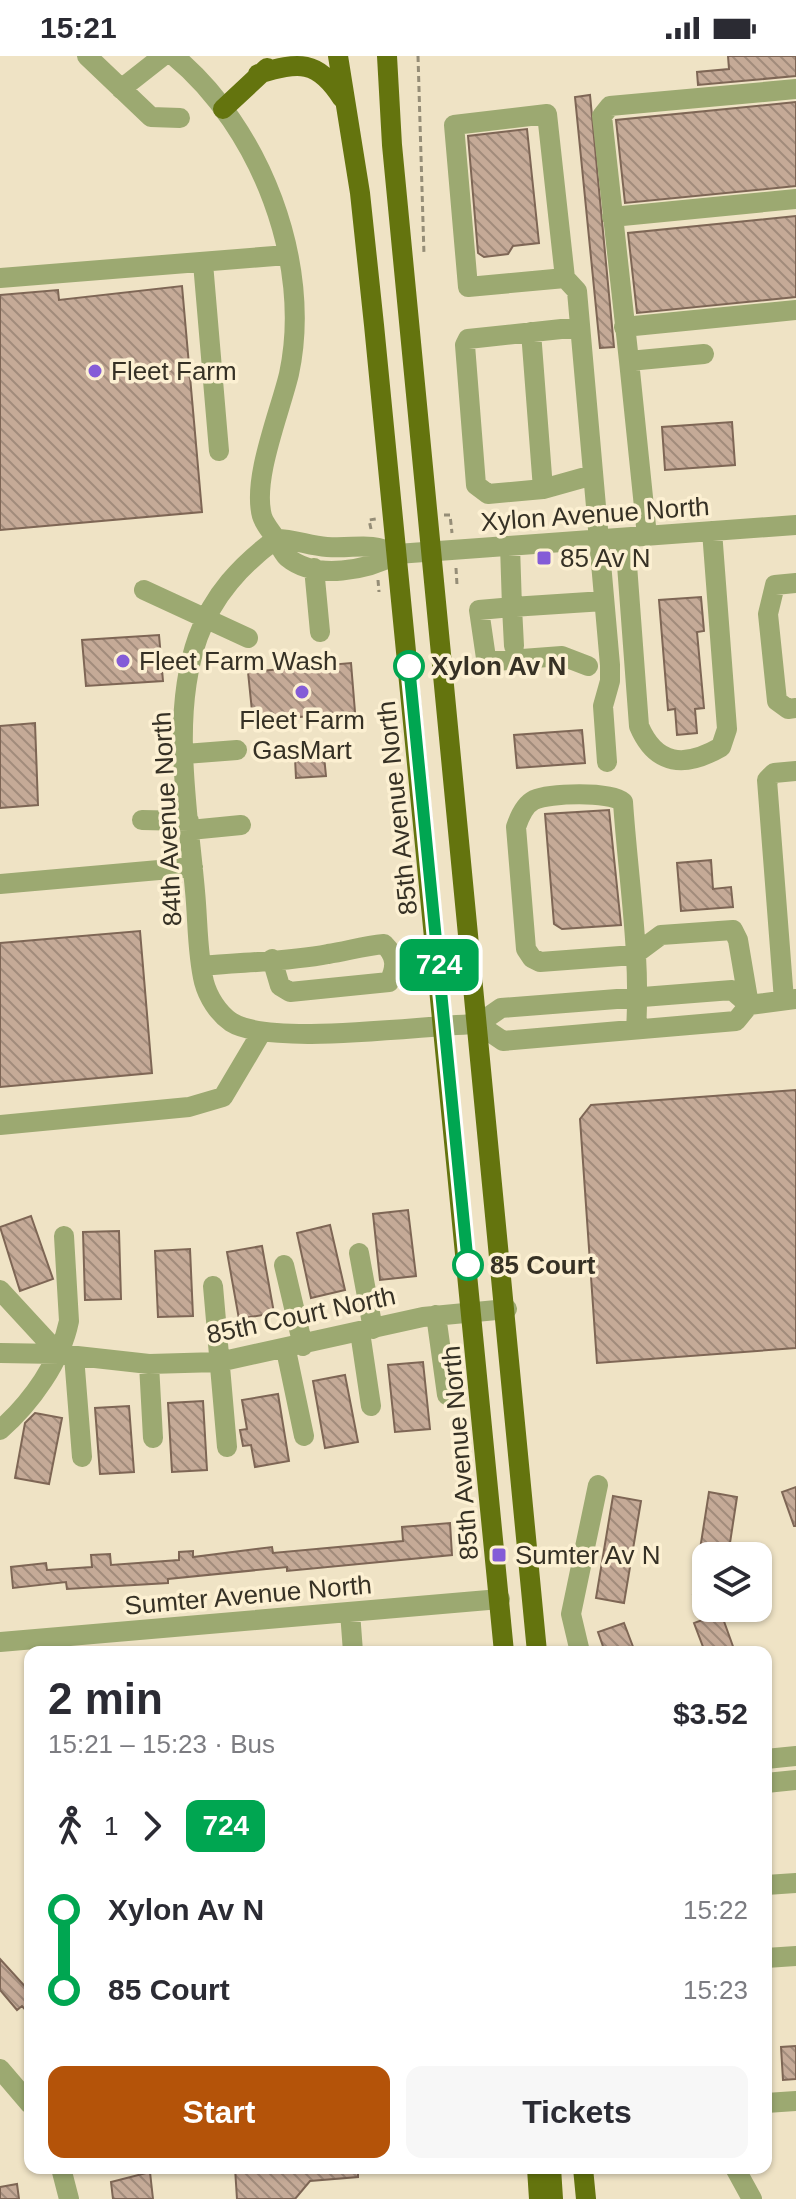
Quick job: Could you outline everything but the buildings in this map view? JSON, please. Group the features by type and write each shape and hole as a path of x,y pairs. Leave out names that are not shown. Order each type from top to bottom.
{"main road":[{"path":"223,109 258,74 285,56"},
{"name":"85th Avenue North","path":"338,56 360,193 445,1024 504,1646"},
{"path":"387,56 392,145 507,1309 536,1646"},
{"path":"258,74 288,65 316,70 325,75 346,105"},
{"path":"537,2174 539,2199"},
{"path":"551,2174 553,2199"},
{"path":"584,2174 586,2199"}],"street":[{"path":"87,56 151,117 180,118"},
{"path":"121,89 163,56"},
{"path":"174,56 223,109 258,166 280,222 287,255 293,294 290,369 259,493 262,518 287,556 314,568 376,566 397,554"},
{"path":"647,536 602,116 610,106 796,89"},
{"path":"565,278 468,287 454,125 547,114 565,278 577,291 610,681 603,706 607,762"},
{"path":"612,217 796,199"},
{"path":"0,278 287,255"},
{"path":"203,263 219,451"},
{"path":"624,327 796,310"},
{"path":"580,327 474,336 465,345 476,485 488,494 543,489 593,475"},
{"path":"531,332 543,489"},
{"path":"629,361 704,354"},
{"name":"Xylon Avenue North","path":"397,554 796,525"},
{"path":"625,538 639,726 648,748 666,759 704,757 721,747 727,729 712,531"},
{"path":"276,539 298,539 331,547 374,544 397,554"},
{"name":"84th Avenue North","path":"261,1033 231,1022 213,1003 202,966 185,754 190,670 206,617 244,562 276,539"},
{"path":"510,546 514,646"},
{"path":"314,568 320,632"},
{"path":"796,583 775,585 768,614 777,701 788,709 796,708"},
{"path":"144,590 248,638"},
{"path":"588,666 562,656 495,661 486,658 479,610 604,601"},
{"path":"185,754 237,750"},
{"path":"0,1125 189,1107 223,1097 261,1033 305,1034 478,1024 503,1041 736,1021 749,1005 790,999 767,780 774,773 796,771"},
{"path":"636,1029 638,997 634,955 623,802 614,795 595,794 533,801 521,812 516,827 526,949 532,958 540,962 634,955 661,935 733,930 738,940 749,1005"},
{"path":"142,820 190,826 241,825"},
{"path":"0,884 193,867"},
{"path":"202,966 272,959 330,954 347,948 384,944 393,954 395,970 389,982 290,992 280,986 272,959"},
{"path":"478,1024 501,1008 732,990 749,1005"},
{"path":"64,1236 69,1321 66,1355 82,1457"},
{"path":"358,1253 371,1406"},
{"path":"284,1265 304,1436"},
{"path":"213,1286 227,1447"},
{"path":"0,1290 66,1355"},
{"name":"85th Court North","path":"0,1353 66,1355 149,1364 219,1362 295,1348 436,1315 507,1309"},
{"path":"436,1315 447,1395"},
{"path":"0,1430 66,1355"},
{"path":"149,1364 153,1438"},
{"path":"579,1646 571,1614 598,1485"},
{"name":"Sumter Avenue North","path":"0,1642 117,1642 350,1612 500,1599"},
{"path":"350,1612 353,1646"},
{"path":"772,1758 796,1756"},
{"path":"772,1782 796,1780"},
{"path":"772,1885 796,1883"},
{"path":"772,1958 796,1956"},
{"path":"0,2069 24,2097"},
{"path":"772,2103 796,2101"},
{"path":"63,2174 69,2199"},
{"path":"738,2174 752,2199"}],"path":[{"path":"418,56 424,255"}],"bus line":[{"name":"724","path":"409,666 468,1265"}],"place":[{"name":"Fleet Farm","path":"95,371"},
{"name":"85 Av N","path":"544,558"},
{"name":"Fleet Farm Wash","path":"123,661"},
{"name":"Xylon Av N","path":"409,666"},
{"name":"Fleet Farm GasMart","path":"302,692"},
{"name":"85 Court","path":"468,1265"},
{"name":"Sumter Av N","path":"499,1555"}]}
